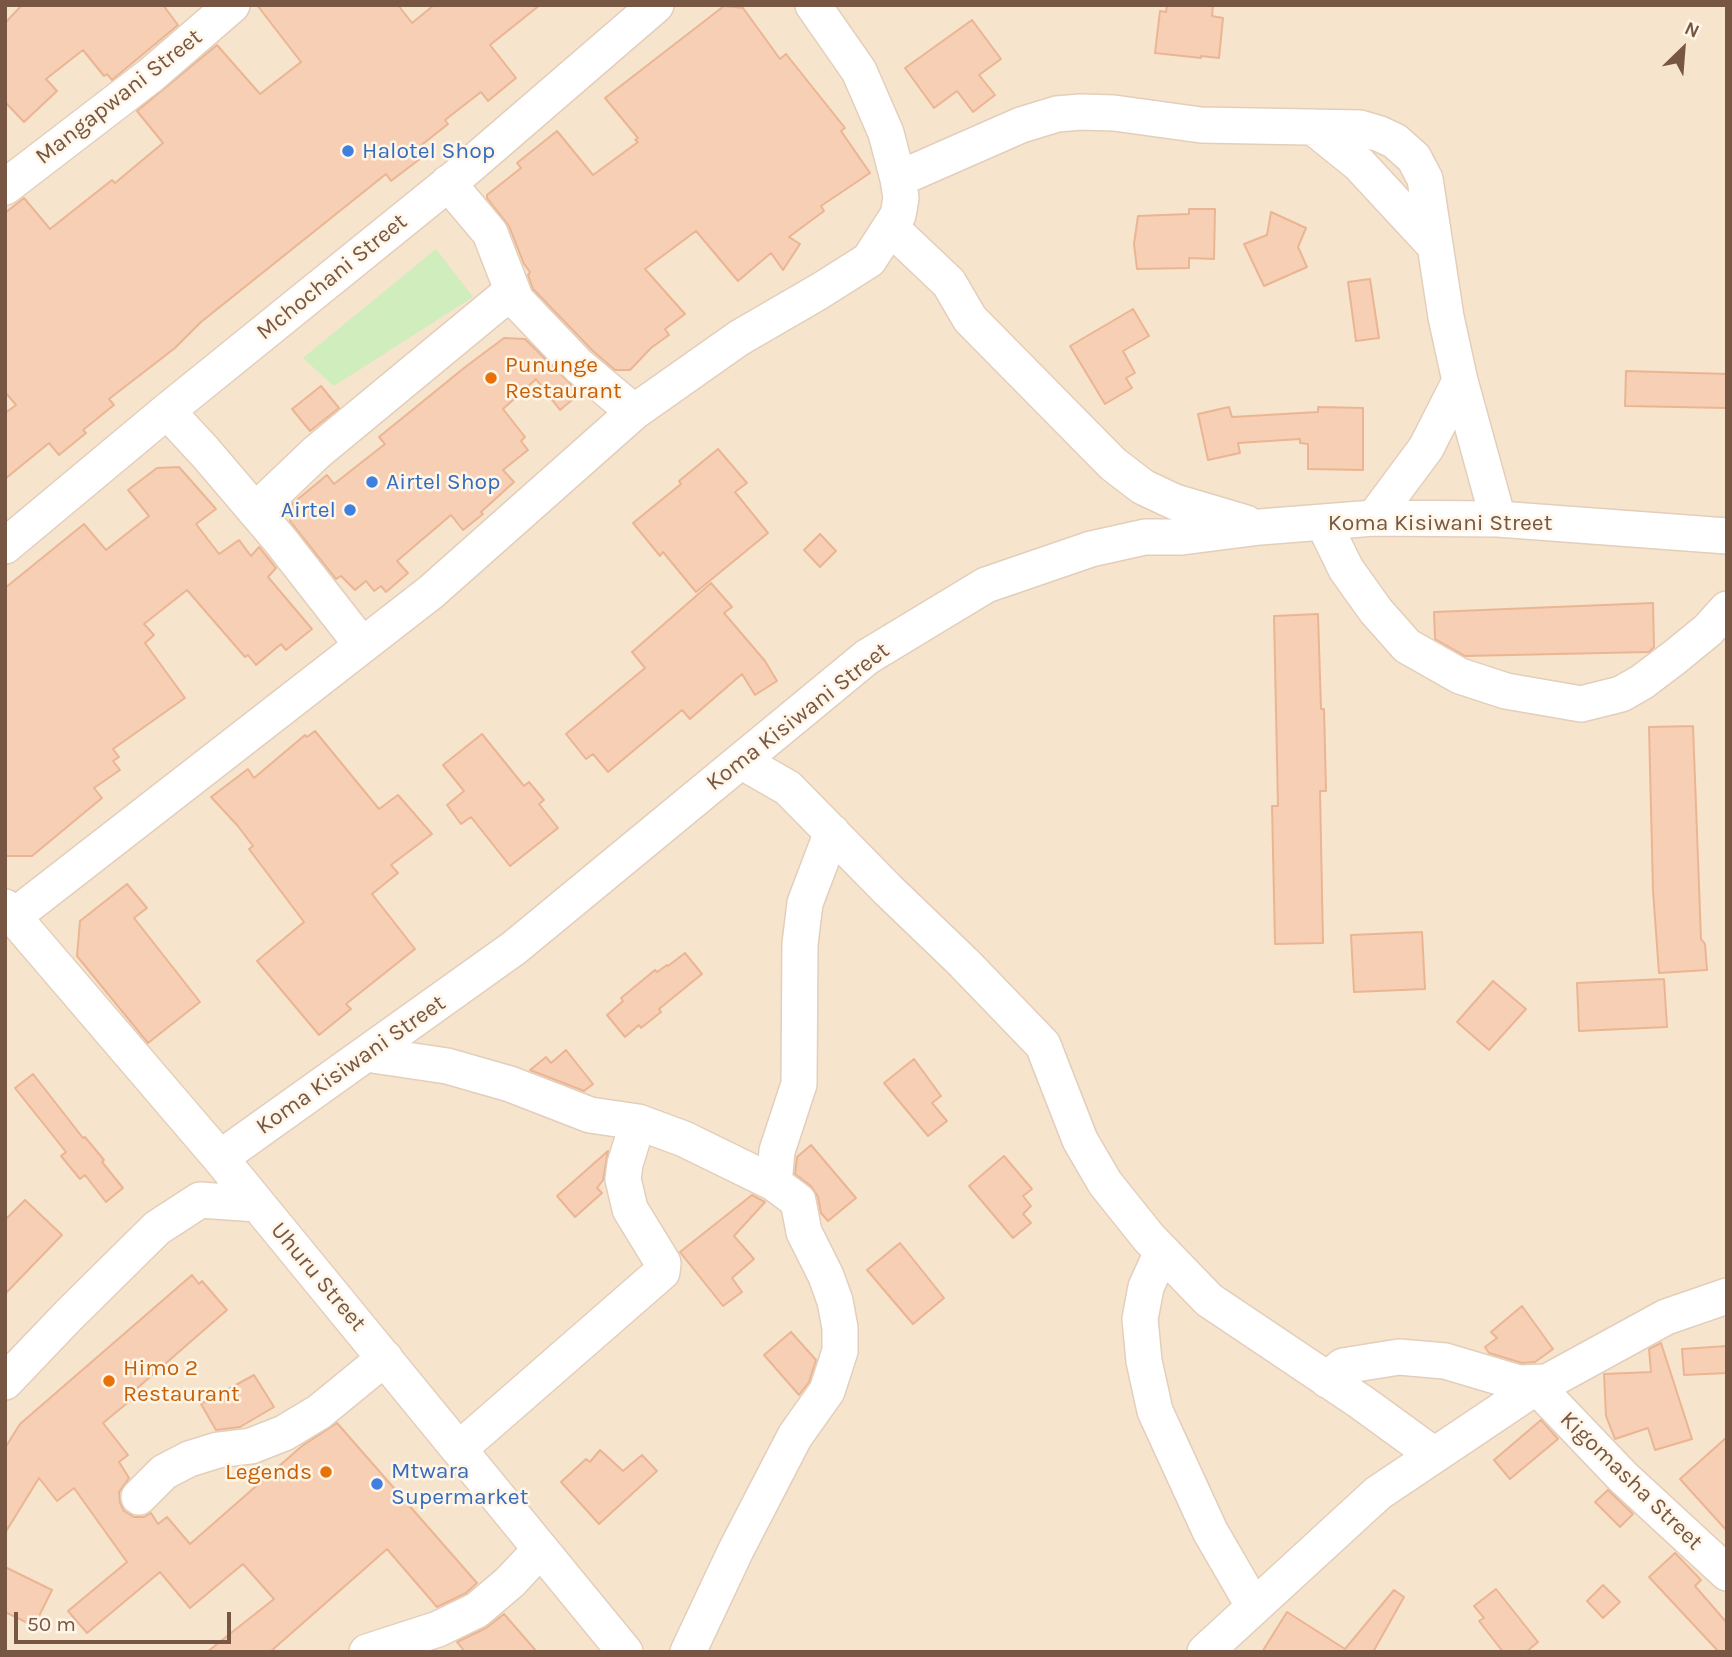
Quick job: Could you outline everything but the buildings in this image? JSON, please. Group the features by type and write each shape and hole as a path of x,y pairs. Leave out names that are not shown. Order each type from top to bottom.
{"street":[{"name":"Mangapwani Street","path":"5,187 151,75 232,5"},
{"name":"Mchochani Street","path":"5,546 448,183 656,5"},
{"path":"9,912 431,592 634,412 739,338 869,260 898,215 901,198 898,179 886,134 859,71 813,5"},
{"path":"898,179 994,135 1057,114 1114,113 1200,125 1360,128 1380,134 1406,150 1414,158 1425,179 1460,381 1498,519"},
{"path":"448,183 490,233 516,300 579,366 634,412"},
{"path":"891,228 949,283 970,319 1113,464 1143,487 1175,502 1260,527"},
{"path":"255,511 317,452 501,300 516,300"},
{"path":"1374,518 1426,449 1460,381"},
{"path":"167,411 255,511 362,645"},
{"name":"Koma Kisiwani Street","path":"220,1158 514,948 867,657 986,585 1091,549 1145,537 1182,537 1260,527 1374,518 1498,519 1727,536"},
{"path":"1323,522 1346,569 1376,611 1407,646 1460,676 1506,691 1581,704 1621,694 1642,682 1683,651 1708,630 1727,608"},
{"path":"741,761 788,788 888,890 964,962 1043,1045 1080,1140 1105,1183 1163,1252 1209,1300 1434,1455"},
{"path":"774,1183 777,1151 799,1084 800,944 805,903 832,832"},
{"name":"Uhuru Street","path":"9,912 220,1158 625,1652"},
{"path":"366,1054 419,1064 447,1066 510,1084 590,1115 638,1122 684,1139 774,1183 797,1201 804,1232 835,1301 840,1328 840,1351 827,1391 795,1436 736,1550 688,1652"},
{"path":"459,1449 662,1272 663,1263 630,1209 623,1179 638,1122"},
{"path":"5,1382 158,1228 200,1200 257,1204"},
{"path":"1163,1252 1146,1287 1139,1320 1144,1361 1155,1411 1210,1531 1254,1607"},
{"path":"1205,1652 1378,1493 1541,1385 1666,1317 1727,1296"},
{"path":"1326,1380 1343,1366 1399,1357 1445,1361 1519,1383 1541,1385"},
{"path":"139,1497 164,1472 189,1459 218,1450 251,1446 285,1433 318,1412 385,1358"},
{"name":"Kigomasha Street","path":"1541,1385 1623,1477 1727,1573"},
{"path":"367,1652 438,1629 477,1610 510,1582 540,1550"}],"shaded area":[{"path":"5,5 1727,5 1727,1652 5,1652"}],"green space":[{"path":"436,249 473,297 334,386 303,358"}],"place":[{"name":"Halotel Shop","path":"348,151"},
{"name":"Pununge Restaurant","path":"491,378"},
{"name":"Airtel Shop","path":"372,482"},
{"name":"Airtel","path":"350,510"},
{"name":"Himo 2 Restaurant","path":"109,1381"},
{"name":"Legends","path":"326,1472"},
{"name":"Mtwara Supermarket","path":"377,1484"}]}
